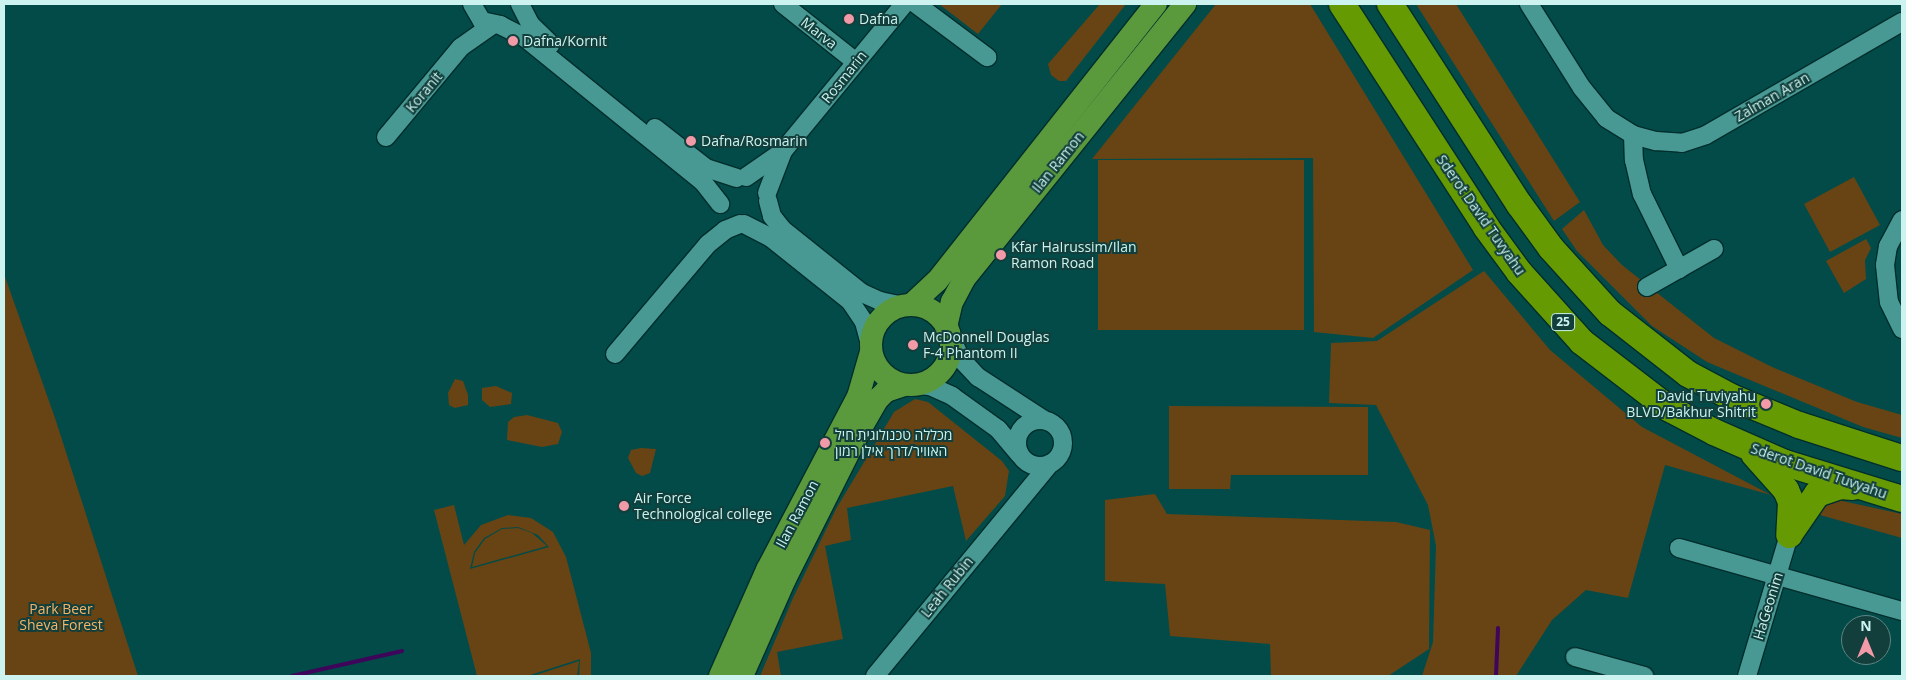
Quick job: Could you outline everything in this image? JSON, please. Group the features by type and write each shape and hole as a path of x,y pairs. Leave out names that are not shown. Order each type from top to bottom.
{"highway":[{"name":"Sderot David Tuvyahu","path":"1342,4 1486,226 1548,306 1582,342 1620,374 1668,408 1744,446 1860,487 1902,499"},
{"path":"1390,4 1519,204 1551,248 1610,313 1688,374 1731,397 1799,426 1902,458"},
{"path":"1744,446 1773,472 1786,490 1791,502 1789,535"},
{"path":"1789,535 1817,494 1840,486 1860,487"}],"main road":[{"name":"Ilan Ramon","path":"907,306 937,281 1156,4"},
{"name":"Ilan Ramon","path":"948,331 952,302 964,279 1185,4"},
{"path":"907,306 929,309 948,331 950,354 942,370 928,381 911,385 882,374 871,349 878,322 887,313 907,306"},
{"name":"Ilan Ramon","path":"720,676 767,570 858,397 871,349"},
{"name":"Ilan Ramon","path":"742,676 785,579 861,428 878,399 886,391 911,385"}],"street":[{"name":"Koranit","path":"461,47 496,25 513,18 520,4"},
{"path":"520,4 527,20 546,40 703,166 760,183 767,197 772,216 782,229 862,293 880,301 907,306"},
{"name":"Marva","path":"783,4 856,62"},
{"name":"Rosmarin","path":"767,197 784,151 904,4"},
{"path":"916,4 987,57"},
{"name":"Zalman Aran","path":"1529,4 1595,106 1606,118 1633,134 1682,143 1706,135 1902,22"},
{"name":"Koranit","path":"386,137 461,47 472,24 472,6"},
{"path":"472,6 480,19 527,39 703,182 728,219 774,240 850,300 862,317 871,349"},
{"path":"1633,134 1634,160 1642,194 1679,269"},
{"name":"Rosmarin","path":"741,178 784,151"},
{"path":"615,354 708,244 719,224 724,188 741,178"},
{"path":"708,244 726,230 761,218 767,197"},
{"path":"1902,220 1888,246 1885,282 1889,302 1902,328"},
{"path":"1647,287 1714,249"},
{"path":"911,385 933,387 952,396 994,426 1020,455 1033,465 1050,464 1060,454 1063,439 1056,427 978,377 961,359 948,331"},
{"path":"1020,455 1017,443 1021,429 1029,422 1044,420"},
{"name":"Leah Rubin","path":"1020,455 1027,476 1020,497"},
{"name":"Leah Rubin","path":"874,676 1020,497 1050,464"},
{"name":"HaGeonim","path":"1747,676 1789,535"},
{"path":"1679,548 1902,611"},
{"path":"1575,657 1644,676"}],"green space":[{"path":"939,4 1002,4 978,34"},
{"path":"1100,4 1126,4 1066,81 1059,81 1051,75 1048,64"},
{"path":"1216,4 1310,4 1473,270 1373,338 1314,332 1313,158 1092,159"},
{"path":"1416,4 1456,4 1580,202 1554,221"},
{"path":"1098,160 1304,160 1304,330 1098,330"},
{"path":"1854,177 1880,225 1830,252 1804,204"},
{"path":"1584,210 1603,245 1622,265 1714,338 1772,367 1857,402 1902,415 1902,438 1863,427 1707,362 1652,326 1577,251 1562,229"},
{"path":"1866,239 1871,248 1865,260 1866,279 1844,293 1826,261"},
{"path":"1484,271 1550,350 1642,427 1771,495 1665,465 1628,598 1586,590 1552,620 1516,676 1422,676 1433,642 1436,546 1428,505 1376,405 1329,403 1331,343 1377,341"},
{"name":"Park Beer Sheva Forest","path":"4,274 55,418 138,676 4,676"},
{"path":"455,379 463,381 468,395 468,405 455,408 449,405 448,393"},
{"path":"496,386 512,393 511,404 490,407 482,400 482,388"},
{"path":"915,399 928,402 1002,461 1009,471 1005,496 966,541 953,486 847,508 851,540 825,546 843,639 777,652 781,676 760,676 793,598 836,509 894,412"},
{"path":"1169,406 1368,407 1368,475 1231,475 1230,489 1169,489"},
{"path":"527,415 558,423 562,432 558,444 542,447 507,440 508,422 514,417"},
{"path":"641,448 656,449 650,473 642,476 636,473 628,458 631,450"},
{"path":"1155,494 1167,514 1396,522 1430,530 1429,649 1388,676 1271,676 1270,644 1170,636 1165,584 1105,581 1105,500"},
{"path":"1838,500 1902,514 1902,538 1820,515 1827,502"},
{"path":"454,505 464,545 481,525 508,515 531,518 553,532 566,557 591,653 591,676 579,676 580,659 527,676 477,676 434,510","holes":["518,527 538,535 549,547 470,569 474,552 484,538 502,528"]},
{"path":"518,528 532,533 547,546 472,567 475,553 485,539 502,529"},
{"path":"579,661 577,676 533,676"}],"waterway":[{"path":"1496,676 1498,628"},
{"path":"292,676 402,651"}],"place":[{"name":"Dafna","path":"849,19"},
{"name":"Dafna/Kornit","path":"513,41"},
{"name":"Dafna/Rosmarin","path":"691,141"},
{"name":"Kfar HaIrussim/Ilan Ramon Road","path":"1001,255"},
{"name":"McDonnell Douglas F-4 Phantom II","path":"913,345"},
{"name":"David Tuviyahu BLVD/Bakhur Shitrit","path":"1766,404"},
{"name":"מכללה טכנולוגית חיל האוויר/דרך אילן רמון","path":"825,443"},
{"name":"Air Force Technological college","path":"624,506"}]}
